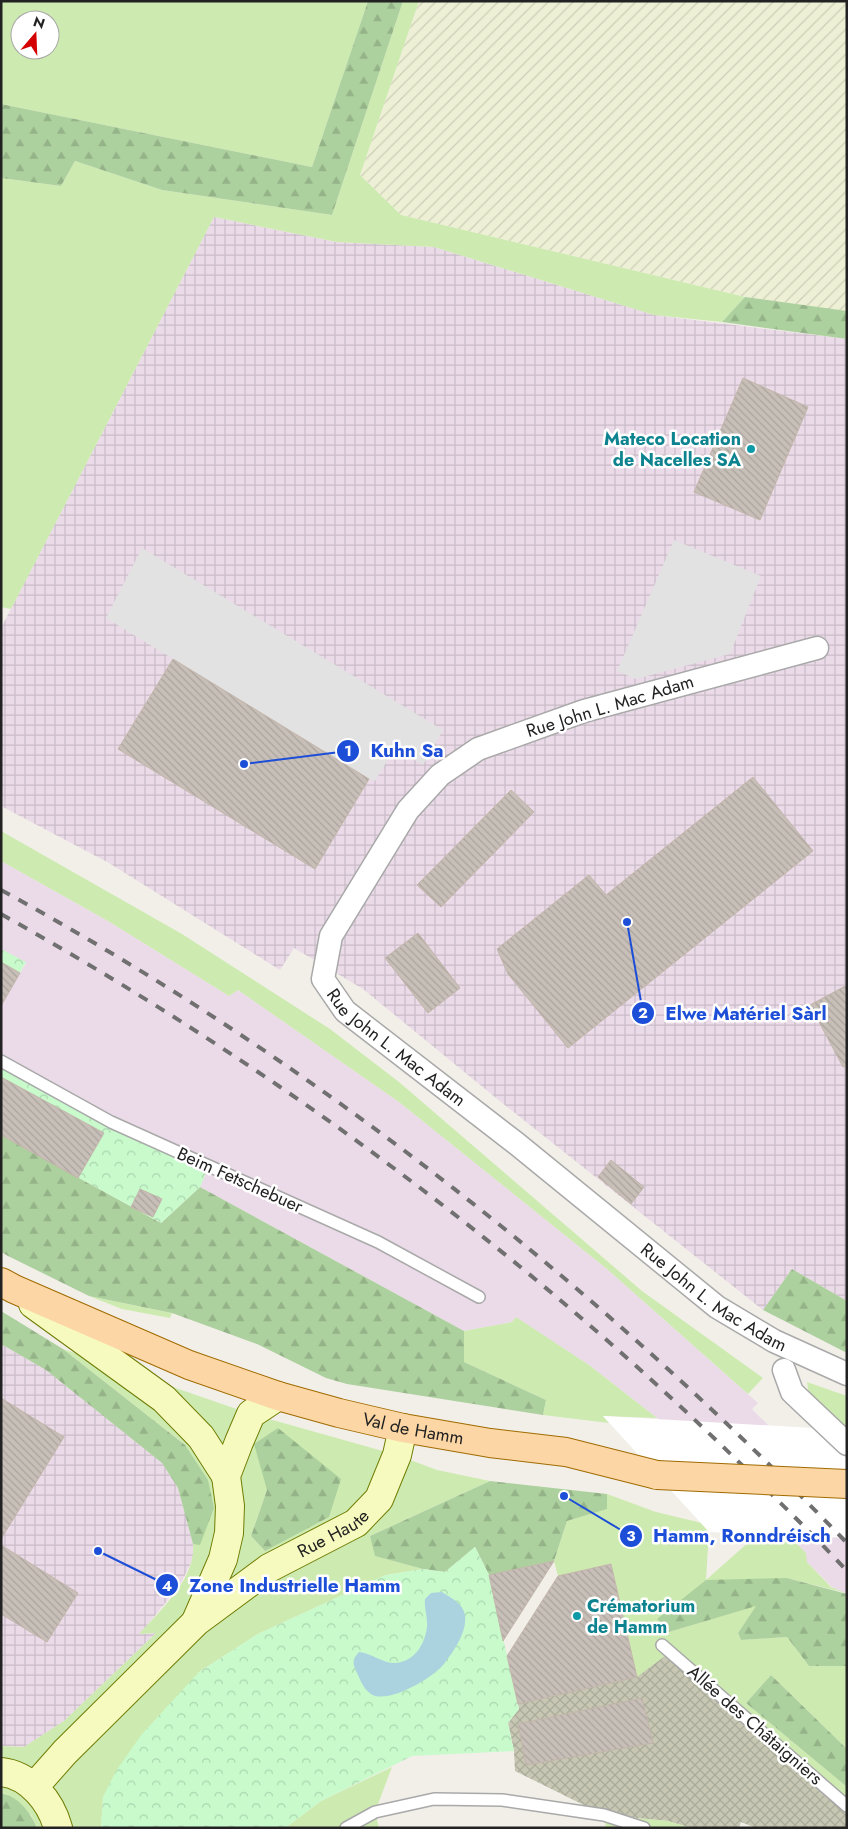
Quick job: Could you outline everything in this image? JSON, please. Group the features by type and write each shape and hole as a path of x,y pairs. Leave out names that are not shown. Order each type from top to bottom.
{"main road":[{"name":"Val de Hamm","path":"8,1286 189,1365 278,1396 339,1413 404,1428 490,1443 566,1452 657,1475 847,1484"},
{"name":"Rue Haute","path":"8,1286 164,1399 201,1437 226,1476"},
{"name":"Rue Haute","path":"196,1622 223,1559 229,1533 226,1476 251,1414 278,1396"},
{"name":"Rue Haute","path":"34,1787 65,1752 196,1622 269,1568 356,1523 379,1499 397,1454 404,1428"},
{"path":"1,1772 10,1773 34,1787 49,1805 58,1828"}],"street":[{"name":"Rue John L. Mac Adam","path":"817,648 584,710 478,749 440,775 408,810 331,936 323,979 345,1011 525,1150 717,1307 774,1341 847,1374"},
{"path":"784,1370 792,1392 847,1444"}],"lane":[{"name":"Beim Fetschebuer","path":"1,1061 111,1122 378,1242 479,1297"},
{"path":"774,1341 784,1370"},
{"name":"Allée des Châtaigniers","path":"662,1645 847,1806"},
{"path":"346,1828 375,1812 434,1799 502,1800 604,1815 644,1828"}],"shaded area":[{"path":"419,1 847,1 847,311 745,297 401,215 360,175"},
{"path":"214,217 337,242 434,247 654,315 847,339 847,1301 792,1269 763,1310 501,1102 363,989 294,948 280,970 109,863 1,806 1,628"},
{"path":"674,540 761,576 730,654 636,679 617,671"},
{"path":"142,548 443,730 423,765 395,748 375,781 369,779 106,618"},
{"path":"1,861 108,921 229,996 238,990 399,1102 607,1269 758,1403 752,1409 847,1505 847,1594 832,1587 807,1562 788,1535 657,1418 589,1365 516,1318 512,1322 464,1331 200,1187 209,1166 1,1061 1,1005 26,963 1,949"},
{"path":"1,1344 46,1370 162,1463 178,1488 193,1544 194,1557 180,1585 140,1634 156,1633 64,1721 24,1747 1,1746"},
{"path":"666,1655 847,1814 847,1828 756,1828 741,1822 739,1828 691,1828 668,1821 604,1815 515,1771 514,1751 508,1723 519,1709 518,1704 636,1677"}],"green space":[{"path":"1,1 368,1 312,167 1,104"},
{"path":"368,1 403,1 332,215 162,190 75,161 61,186 1,178 1,104 312,167"},
{"path":"403,1 419,1 360,175 401,215 745,297 722,322 654,315 434,247 337,242 214,217 11,609 1,607 1,178 61,186 75,161 162,190 332,215"},
{"path":"745,297 847,311 847,339 722,322"},
{"path":"1,831 182,934 330,1029 399,1082 642,1291 763,1378 748,1394 607,1269 399,1102 238,990 229,996 108,921 1,861"},
{"path":"1,949 26,962 1,1005"},
{"path":"1,1061 209,1166 200,1187 161,1223 1,1135"},
{"path":"1,1135 161,1223 200,1187 464,1331 464,1362 546,1400 543,1415 347,1384 326,1378 257,1344 172,1313 89,1296 8,1256 1,1252"},
{"path":"792,1269 847,1301 847,1353 763,1310"},
{"path":"89,1296 172,1313 170,1318 122,1309"},
{"path":"1,1311 63,1349 185,1445 208,1480 214,1508 200,1545 193,1544 178,1488 162,1463 46,1370 1,1344"},
{"path":"516,1317 589,1365 657,1418 603,1416 609,1423 543,1415 546,1400 464,1362 464,1331 512,1322"},
{"path":"63,1349 251,1414 397,1455 437,1470 490,1481 370,1536 376,1556 423,1569 386,1575 258,1634 199,1672 103,1797 101,1828 37,1828 31,1815 6,1794 1,1793 1,1746 24,1747 64,1721 156,1633 139,1634 183,1582 189,1569 193,1544 200,1544 185,1445","holes":["267,1490 265,1551 251,1536"]},
{"path":"807,1382 847,1396 847,1430 809,1395"},
{"path":"278,1428 341,1479 329,1517 265,1551 251,1536 267,1490 254,1444"},
{"path":"490,1481 607,1494 607,1509 567,1521 554,1561 489,1575 475,1547 445,1572 423,1569 375,1556 370,1536"},
{"path":"607,1494 656,1512 702,1523 709,1532 706,1580 750,1541 769,1542 769,1534 788,1535 806,1553 807,1562 831,1587 846,1593 787,1578 669,1632 757,1605 738,1633 741,1640 787,1637 809,1666 847,1666 847,1749 771,1675 746,1703 847,1787 847,1814 666,1655 637,1677 611,1564 558,1576 554,1561 567,1521 606,1509"},
{"path":"475,1547 489,1575 519,1709 508,1723 514,1751 412,1756 321,1801 285,1828 101,1828 103,1797 116,1771 142,1734 199,1672 258,1634 386,1575 423,1569 445,1572"},
{"path":"787,1578 847,1594 847,1666 809,1666 787,1637 741,1640 738,1633 756,1606 669,1632 657,1619 706,1580"},
{"path":"771,1675 847,1749 847,1787 746,1703"},
{"path":"392,1767 375,1812 379,1828 285,1828 321,1801"},
{"path":"1,1793 13,1798 23,1806 37,1828 1,1828"},
{"path":"604,1815 668,1821 691,1828 606,1828"}],"water":[{"path":"442,1592 460,1605 465,1616 462,1635 452,1653 438,1670 420,1683 388,1696 371,1694 366,1690 355,1668 354,1660 356,1655 359,1652 364,1653 391,1663 403,1662 409,1659 418,1651 426,1633 425,1599 431,1593"}],"pier":[{"path":"603,1416 847,1430 847,1538 709,1532"}],"building":[{"name":"Mateco Location de Nacelles SA","path":"743,378 808,407 760,520 694,492"},
{"path":"173,659 369,779 315,869 118,749"},
{"path":"753,777 813,851 568,1048 508,974 497,949 589,875 606,895"},
{"path":"511,790 534,812 441,907 417,885"},
{"path":"418,933 460,988 428,1013 385,958"},
{"path":"1,962 20,973 1,1006"},
{"path":"847,985 847,1066 843,1067 810,1005"},
{"path":"1,1077 104,1133 78,1178 1,1135"},
{"path":"611,1160 644,1187 631,1204 598,1177"},
{"path":"140,1189 162,1199 153,1217 131,1207"},
{"path":"1,1398 64,1437 1,1539"},
{"path":"1,1545 78,1593 47,1642 1,1614"},
{"path":"554,1561 503,1641 489,1575"},
{"name":"Crématorium de Hamm","path":"611,1564 637,1677 518,1704 507,1656 558,1576"},
{"path":"642,1698 653,1743 526,1765 518,1724"}],"railway":[{"path":"1,890 117,956 230,1028 341,1104 449,1185 553,1269 655,1357 753,1449 847,1543"},
{"path":"1,914 201,1034 393,1168 486,1239 576,1313 663,1391 748,1471 847,1571"}],"place":[{"name":"Mateco Location de Nacelles SA","path":"751,449"},
{"name":"Kuhn Sa","path":"244,764"},
{"name":"Elwe Matériel Sàrl","path":"627,922"},
{"name":"Hamm, Ronndréisch","path":"564,1496"},
{"name":"Zone Industrielle Hamm","path":"98,1551"},
{"name":"Crématorium de Hamm","path":"577,1616"}]}
